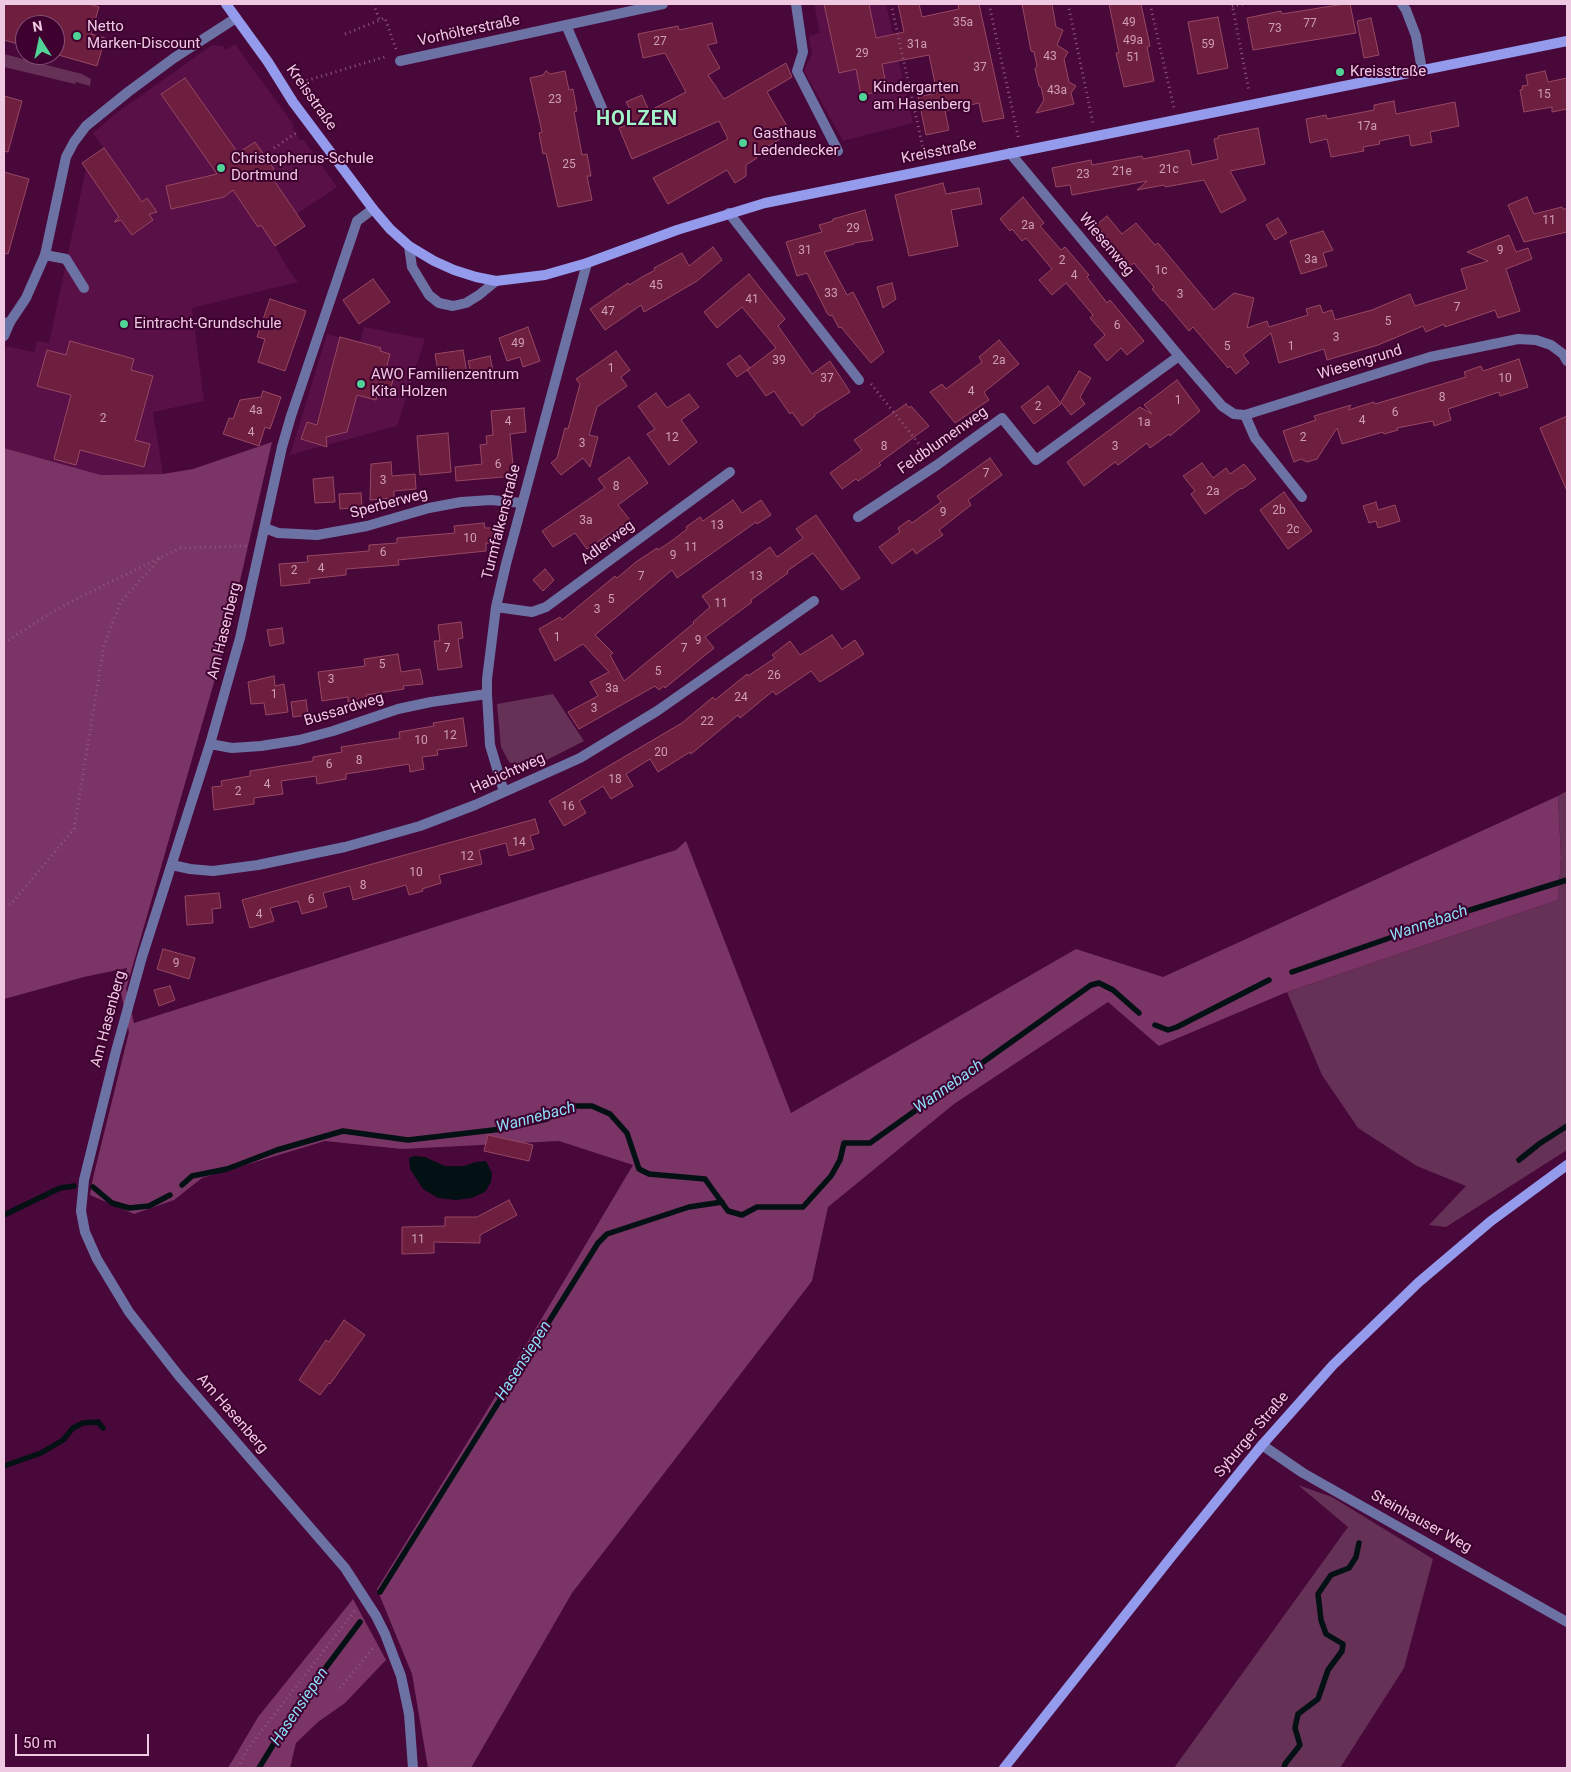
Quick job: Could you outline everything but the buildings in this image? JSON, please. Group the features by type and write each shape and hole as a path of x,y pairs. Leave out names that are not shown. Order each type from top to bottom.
{"main road":[{"name":"Kreisstraße","path":"226,4 268,62 293,102 390,229 409,246 454,270 496,281 545,275 586,263 728,213 765,204 1567,41"},
{"name":"Syburger Straße","path":"1004,1768 1262,1445 1333,1365 1419,1282 1491,1221 1567,1165"}],"street":[{"name":"Vorhölterstraße","path":"400,61 662,4"},
{"path":"796,4 803,52 797,71 838,151"},
{"path":"1402,4 1416,36 1422,70"},
{"path":"4,336 7,323 26,298 45,255 66,157 74,142 86,126 128,92 174,58 236,18"},
{"path":"566,25 605,115"},
{"name":"Wiesenweg","path":"1010,153 1179,356"},
{"name":"Am Hasenberg","path":"373,209 357,221 291,416 282,447 240,638 210,744 142,957 98,1117 84,1180 81,1211 85,1232 97,1259 129,1312 179,1376 345,1568 365,1598 385,1634 400,1676 409,1714 413,1768"},
{"path":"728,213 858,380"},
{"path":"409,246 412,267 429,295 439,303 453,306 466,302 479,295 496,281"},
{"path":"45,255 66,258 84,288"},
{"name":"Turmfalkenstraße","path":"504,792 490,745 487,694 487,679 496,607 586,263"},
{"name":"Wiesengrund","path":"1245,415 1430,357 1518,339 1536,340 1551,345 1563,354 1567,361"},
{"path":"1179,356 1222,406 1234,414 1245,415 1255,438 1302,497"},
{"name":"Feldblumenweg","path":"858,517 1002,418 1036,460 1179,356"},
{"name":"Adlerweg","path":"496,607 532,612 546,607 730,472"},
{"name":"Sperberweg","path":"265,528 278,533 317,536 367,526 429,508 461,502 491,500 522,503"},
{"name":"Habichtweg","path":"172,865 213,871 258,865 345,847 420,826 475,805 580,758 657,711 814,602"},
{"name":"Bussardweg","path":"210,744 232,748 299,740 398,709 487,694"},
{"name":"Steinhauser Weg","path":"1262,1445 1303,1473 1567,1622"}],"path":[{"path":"373,4 380,20"},
{"path":"891,4 928,170"},
{"path":"989,4 1021,151"},
{"path":"1068,4 1096,136"},
{"path":"1150,4 1176,120"},
{"path":"1244,4 1232,5 1252,104"},
{"path":"302,82 397,53 385,18 345,34"},
{"path":"274,148 296,133"},
{"path":"858,380 867,378 936,465"},
{"path":"4,643 75,600 180,548 261,546"},
{"path":"4,905 11,904 74,829 104,646 120,603 160,558"},
{"path":"238,1768 246,1751 365,1598"},
{"path":"340,1688 385,1634"}],"shaded area":[{"name":"Kindergarten am Hasenberg","path":"814,4 886,4 913,123 843,141 804,71 812,54 809,36 820,33"},
{"name":"Eintracht-Grundschule","path":"235,44 293,124 293,129 300,140 304,140 337,187 297,214 305,226 275,246 298,282 192,308 204,401 153,412 163,474 101,475 4,448 4,355 6,346 34,352 37,341 49,343 86,169 82,163 104,148 93,133 115,114 212,45 223,46 226,50"},
{"path":"4,54 15,57 15,65 47,65 82,74 91,79 90,86 76,82 75,84 4,67"},
{"name":"AWO Familienzentrum Kita Holzen","path":"364,327 425,339 397,426 290,455 327,334 360,343"},
{"path":"272,442 227,637 126,989 134,1023 676,850 686,841 791,1113 1076,949 1163,977 1558,796 1561,858 1558,900 1287,992 1159,1046 1108,1002 954,1104 828,1207 812,1281 572,1593 471,1768 428,1768 412,1674 377,1589 486,1412 633,1165 559,1141 402,1149 325,1141 202,1178 174,1200 134,1214 90,1195 129,1032 121,993 127,968 84,977 4,999 4,448 101,475 163,474 193,469"},
{"path":"553,694 584,741 537,765 522,768 509,762 501,747 497,704"},
{"path":"1567,791 1567,1150 1446,1227 1429,1225 1466,1186 1417,1166 1358,1128 1322,1075 1287,992 1558,900 1561,858 1558,796"},
{"path":"414,1156 425,1157 445,1166 464,1166 486,1161 492,1173 491,1182 485,1192 472,1198 456,1200 438,1198 423,1189 410,1169 409,1158"},
{"path":"1298,1485 1332,1497 1433,1559 1404,1668 1340,1768 1174,1768 1348,1527"},
{"path":"353,1599 386,1660 345,1703 318,1722 296,1743 290,1768 228,1768 258,1717"}],"waterway":[{"name":"Wannebach","path":"1292,972 1467,911 1567,880"},
{"name":"Wannebach","path":"1155,1025 1168,1030 1177,1027 1269,980"},
{"name":"Wannebach","path":"182,1185 192,1176 227,1169 277,1150 343,1131 408,1140 502,1129 547,1119 569,1106 592,1106 610,1114 627,1133 639,1169 649,1174 705,1179 728,1211 742,1215 757,1207 803,1207 831,1176 840,1160 844,1143 870,1143 1091,985 1099,983 1113,990 1139,1013"},
{"path":"1519,1160 1567,1126"},
{"name":"Wannebach","path":"4,1215 60,1188 74,1186"},
{"name":"Wannebach","path":"93,1187 112,1203 129,1208 149,1206 170,1195"},
{"name":"Hasensiepen","path":"380,1592 598,1243 607,1234 689,1207 722,1202"},
{"path":"4,1466 41,1453 63,1440 73,1428 83,1423 98,1422 103,1428"},
{"path":"1284,1768 1300,1745 1295,1728 1298,1714 1318,1699 1328,1670 1342,1651 1343,1644 1326,1634 1321,1620 1318,1594 1331,1575 1349,1568 1356,1557 1359,1543"},
{"name":"Hasensiepen","path":"259,1768 297,1706 360,1622"}],"place":[{"name":"Netto Marken-Discount","path":"77,36"},
{"name":"Kreisstraße","path":"1340,72"},
{"name":"Kindergarten am Hasenberg","path":"863,97"},
{"name":"Gasthaus Ledendecker","path":"743,143"},
{"name":"Christopherus-Schule Dortmund","path":"221,168"},
{"name":"Eintracht-Grundschule","path":"124,324"},
{"name":"AWO Familienzentrum Kita Holzen","path":"361,384"}],"district":[{"name":"HOLZEN","path":"637,120"}]}
